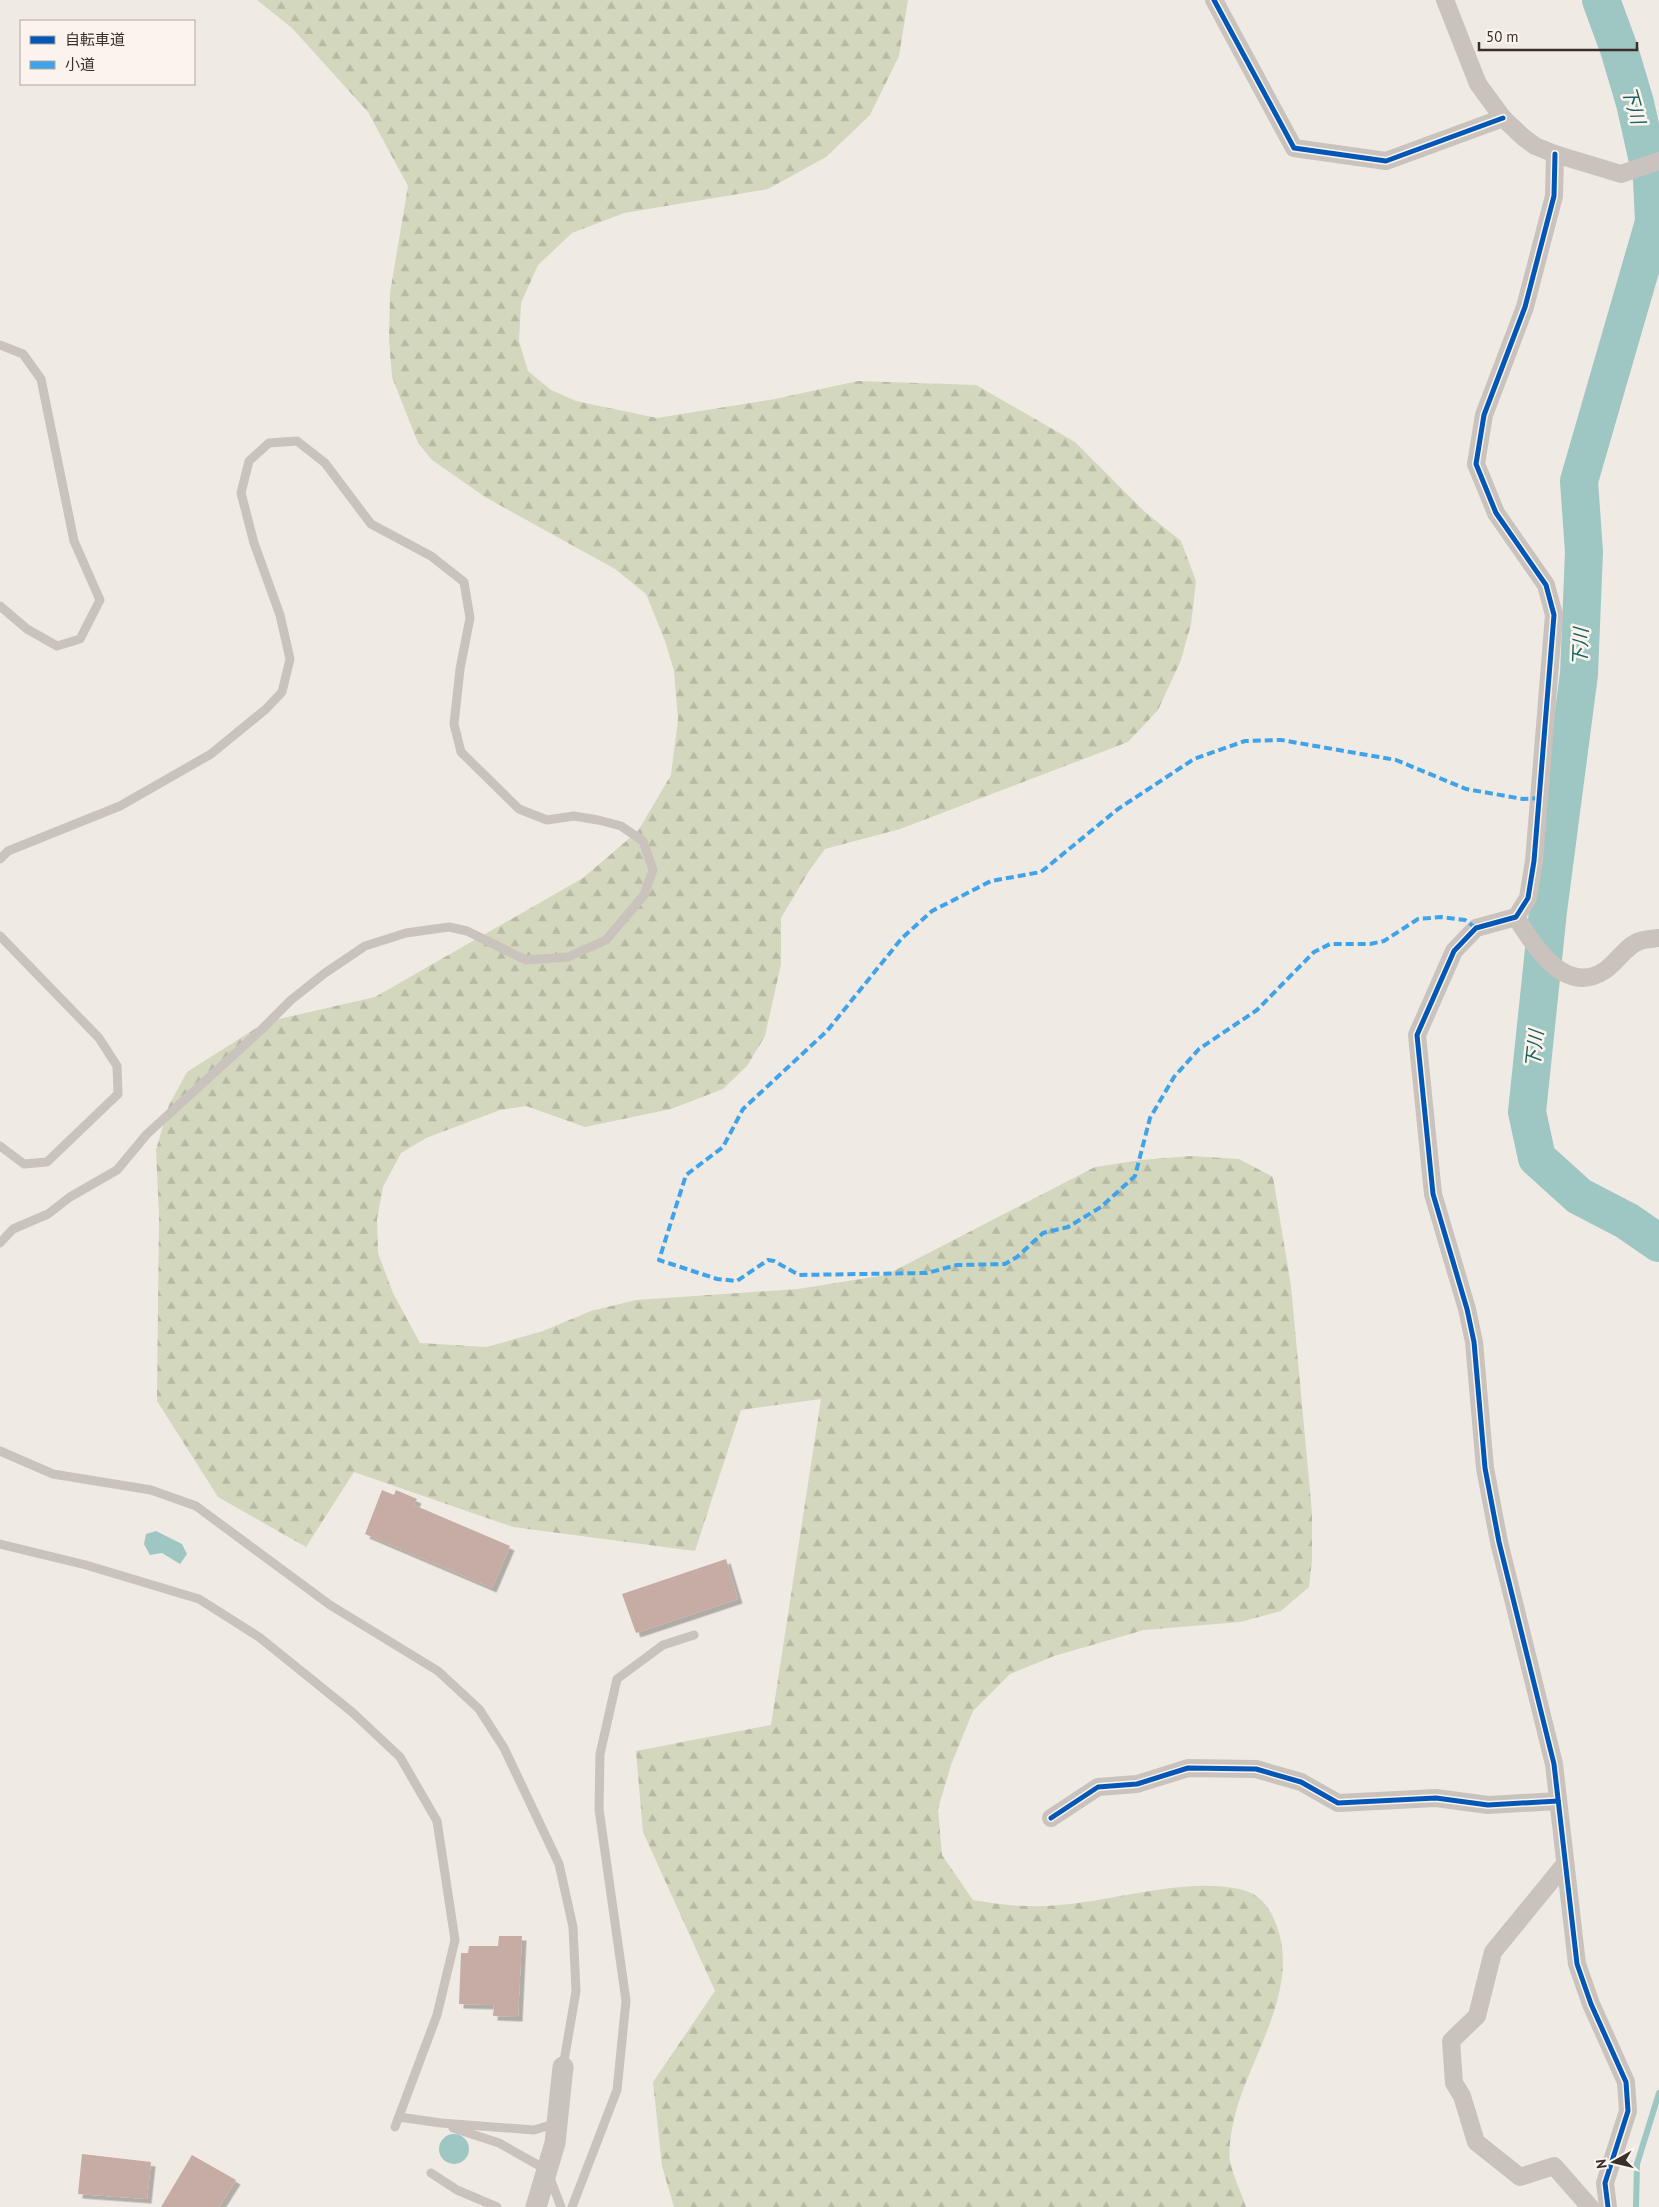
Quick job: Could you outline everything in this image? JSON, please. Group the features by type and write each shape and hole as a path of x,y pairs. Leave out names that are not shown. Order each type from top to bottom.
{"street":[{"path":"1214,0 1294,148 1386,161 1502,118"},
{"path":"1444,0 1478,84 1502,118 1535,146 1621,174 1659,161"},
{"path":"1555,154 1554,196 1525,307 1484,415 1476,464 1496,513 1546,585 1554,615 1534,861 1528,898 1516,917 1476,928 1454,951 1417,1036 1433,1194 1467,1308 1474,1342 1487,1477 1501,1551 1554,1764 1577,1964 1591,2004 1626,2082 1628,2111 1606,2183 1608,2207"},
{"path":"1516,917 1531,942 1560,973 1584,978 1603,972 1638,941 1659,938"},
{"path":"1051,1818 1098,1787 1137,1784 1188,1768 1256,1769 1301,1782 1338,1803 1436,1798 1488,1805 1558,1801"},
{"path":"1565,1864 1493,1952 1477,2016 1451,2041 1454,2083 1462,2096 1476,2142 1520,2177 1554,2166 1590,2207"},
{"path":"536,2207 555,2143 564,2067"}],"lane":[{"path":"0,345 23,354 41,379 74,541 100,600 80,638 57,646 27,629 0,606"},
{"path":"0,859 8,851 120,806 211,754 266,709 282,692 290,659 280,615 254,543 241,493 249,461 269,442 297,441 325,463 371,524 431,556 464,582 470,618 460,669 454,724 461,752 519,809 547,820 574,816 621,826 643,841 653,870 644,895 606,940 568,956 526,960 467,930 449,927 406,933 365,946 291,1000 262,1030 147,1134 117,1170 70,1197 48,1214 13,1229 0,1243"},
{"path":"0,936 99,1038 117,1066 118,1094 47,1162 24,1164 0,1146"},
{"path":"0,1451 54,1474 151,1490 196,1506 330,1604 438,1671 479,1709 504,1748 558,1864 573,1927 576,1991 564,2067"},
{"path":"0,1544 86,1565 199,1600 259,1637 352,1712 400,1757 437,1821 455,1940 437,2014 395,2127"},
{"path":"572,2207 617,2090 626,2001 599,1808 600,1754 617,1680 663,1645 694,1635"},
{"path":"399,2117 441,2124 534,2130 557,2123"},
{"path":"441,2124 499,2143 547,2170 562,2207"},
{"path":"431,2173 457,2190 497,2207"}],"green space":[{"path":"257,0 908,0 899,56 870,115 826,157 768,189 624,213 572,233 538,265 521,303 519,341 528,371 551,390 576,401 657,418 775,399 858,381 976,385 1075,442 1145,512 1181,541 1196,581 1191,624 1181,660 1158,710 1128,742 900,829 825,849 809,871 781,918 781,964 765,1036 747,1066 723,1089 671,1109 585,1127 526,1106 500,1110 426,1138 401,1153 383,1187 377,1219 378,1253 393,1293 420,1343 487,1347 543,1331 591,1311 636,1300 798,1289 886,1275 1095,1167 1141,1160 1191,1156 1239,1159 1273,1177 1291,1286 1312,1513 1312,1560 1309,1587 1281,1611 1240,1622 1144,1630 1054,1656 1010,1674 973,1711 951,1765 938,1809 942,1855 973,1900 1016,1906 1048,1906 1081,1903 1176,1888 1222,1886 1253,1894 1265,1904 1273,1917 1281,1942 1283,1967 1272,2018 1243,2091 1235,2115 1232,2132 1230,2161 1246,2207 674,2207 662,2166 653,2082 715,1991 643,1832 636,1751 771,1725 821,1399 741,1410 695,1551 513,1527 354,1472 306,1547 218,1497 157,1401 159,1215 156,1150 169,1105 187,1072 266,1022 375,997 583,878 638,831 671,775 678,720 674,671 665,641 646,594 615,569 485,497 432,460 418,443 392,377 389,339 390,293 408,186 368,112 292,28"}],"water":[{"path":"156,1531 182,1544 187,1554 180,1564 162,1553 150,1555 144,1544 146,1534"},
{"path":"454,2134 465,2138 469,2149 465,2160 454,2164 443,2160 439,2149 443,2138"}],"building":[{"path":"382,1490 394,1495 396,1490 417,1499 414,1505 510,1546 492,1588 365,1534"},
{"path":"726,1559 738,1599 636,1633 622,1594"},
{"path":"499,1936 522,1936 518,2017 493,2016 494,2005 459,2004 461,1953 468,1953 469,1946 498,1946"},
{"path":"82,2154 151,2162 147,2199 78,2194"},
{"path":"192,2155 236,2180 219,2207 161,2207"}],"waterway":[{"name":"下川","path":"1601,0 1619,49 1635,103 1652,179 1654,222 1579,481 1584,552 1579,674 1548,911 1527,1112 1537,1158 1579,1196 1627,1221 1659,1243"},
{"path":"1636,2207 1637,2164 1659,2093"}],"marked path":[{"path":"1476,928 1465,920 1441,917 1418,919 1384,941 1370,944 1330,944 1314,952 1257,1010 1199,1049 1174,1077 1150,1118 1135,1176 1101,1207 1068,1227 1043,1233 1017,1257 1005,1264 957,1265 927,1273 799,1275 774,1261 768,1260 737,1281 717,1279 659,1260 686,1175 723,1147 743,1109 827,1031 902,938 932,911 991,881 1041,872 1118,809 1194,759 1245,741 1281,740 1396,760 1466,789 1523,799 1540,798"}],"cycle path":[{"path":"1214,0 1294,148 1386,161 1503,118"},
{"path":"1555,154 1554,196 1525,307 1484,415 1476,464 1496,513 1546,585 1554,615 1534,861 1528,898 1516,917 1476,928 1454,951 1417,1035 1433,1194 1467,1309 1474,1342 1485,1468 1499,1542 1554,1764 1577,1964 1591,2004 1626,2082 1628,2111 1605,2183 1608,2207"},
{"path":"1051,1818 1098,1787 1137,1784 1188,1768 1256,1769 1301,1782 1338,1803 1436,1798 1488,1805 1558,1801"}]}
